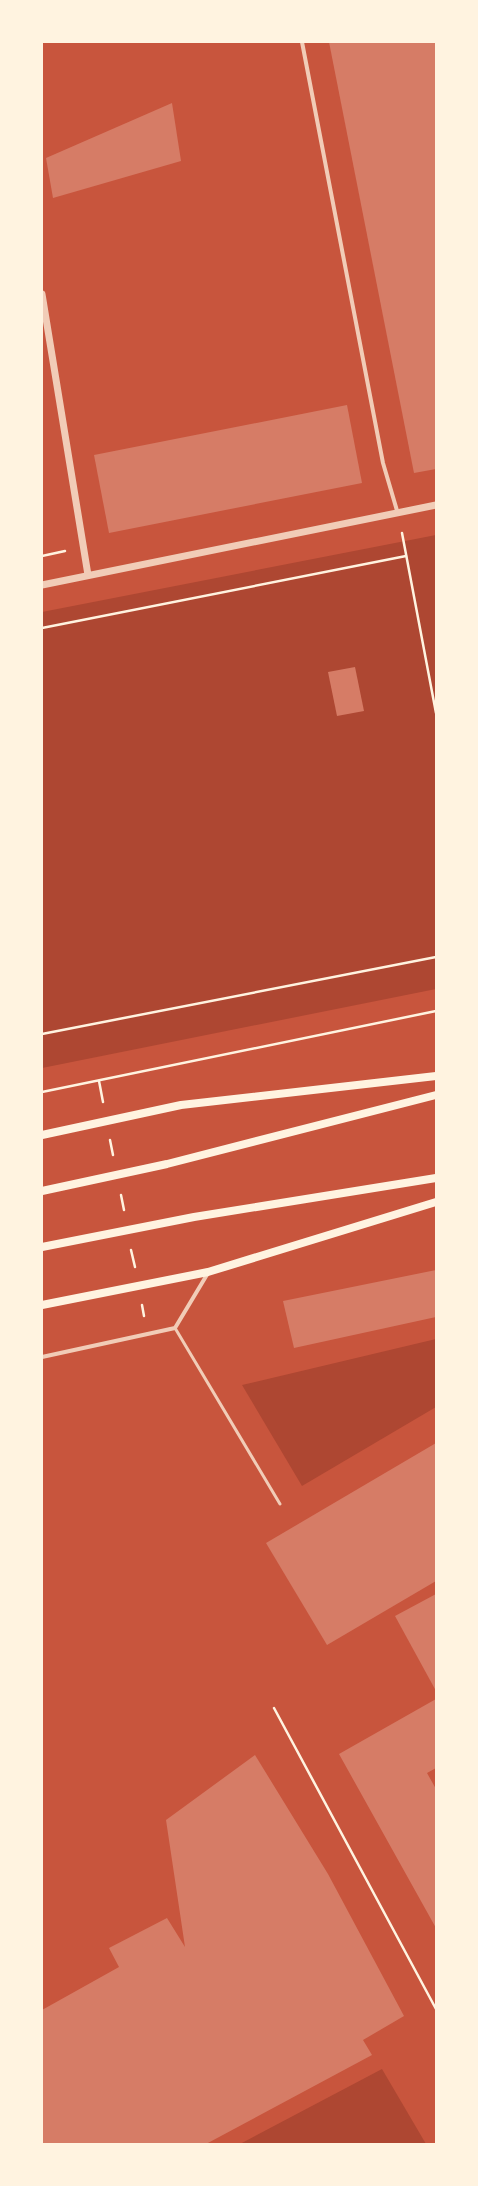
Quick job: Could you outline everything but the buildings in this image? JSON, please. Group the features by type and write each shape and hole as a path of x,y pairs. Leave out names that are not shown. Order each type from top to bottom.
{"main road":[{"path":"42,1135 181,1105 436,1076"},
{"path":"42,1190 167,1164 436,1095"},
{"path":"42,1247 194,1217 436,1178"},
{"path":"42,1305 208,1272 436,1202"}],"street":[{"path":"302,42 383,463 398,514"},
{"path":"42,294 88,575"},
{"path":"42,585 398,514 436,505"},
{"path":"42,1356 175,1328 208,1272"}],"lane":[{"path":"175,1328 280,1504"}],"path":[{"path":"398,514 436,713"},
{"path":"42,628 406,556"},
{"path":"42,1034 436,957"},
{"path":"42,1092 436,1012"},
{"path":"274,1708 436,2009"}],"shaded area":[{"path":"436,535 436,989 42,1068 42,612"},
{"path":"436,1339 436,1407 302,1486 242,1385"},
{"path":"382,2069 426,2144 240,2144"}]}
